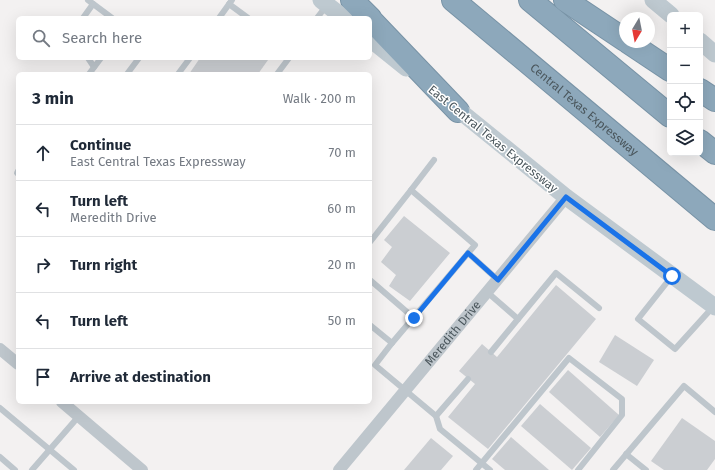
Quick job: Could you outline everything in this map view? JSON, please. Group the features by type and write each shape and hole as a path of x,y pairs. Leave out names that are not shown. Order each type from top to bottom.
{"highway":[{"path":"352,0 368,16"},
{"name":"Central Texas Expressway","path":"453,0 715,218"},
{"path":"530,0 667,114"},
{"path":"565,0 619,36"},
{"path":"372,20 458,111"},
{"path":"637,48 667,68"},
{"path":"703,92 715,100"},
{"path":"703,143 715,153"}],"main road":[{"path":"653,0 667,12"},
{"path":"322,7 340,16"},
{"name":"East Central Texas Expressway","path":"372,41 566,197 714,306"},
{"path":"703,44 715,54"}],"street":[{"name":"Meredith Drive","path":"339,470 566,197"},
{"path":"0,349 16,362"},
{"path":"64,404 142,470"}],"lane":[{"path":"84,16 91,2 109,16"},
{"path":"220,16 230,2 246,16"},
{"path":"89,60 94,67"},
{"path":"90,72 99,60"},
{"path":"128,72 138,60"},
{"path":"180,72 188,60"},
{"path":"278,72 287,60"},
{"path":"372,239 434,160"},
{"path":"411,190 475,245 375,365 436,416 440,429 490,470"},
{"path":"468,253 498,280"},
{"path":"491,352 556,273 598,308"},
{"path":"672,276 638,319 675,349 714,306"},
{"path":"372,282 414,318"},
{"path":"487,292 518,319"},
{"path":"372,327 392,343"},
{"path":"476,470 568,358 622,399 622,415 578,470"},
{"path":"436,416 468,379"},
{"path":"613,470 684,386 715,412"},
{"path":"0,408 74,470"},
{"path":"32,470 79,416"},
{"path":"626,454 646,470"},
{"path":"0,457 15,470"}],"building":[{"path":"199,60 268,60 259,72 190,72"},
{"path":"404,216 450,253 410,301 389,286 396,275 381,262 392,247 384,240"},
{"path":"556,285 596,319 488,449 448,417 475,384 459,371 482,344 497,357"},
{"path":"615,335 654,360 637,386 599,362"},
{"path":"568,370 619,415 600,437 549,392"},
{"path":"540,404 591,448 572,470 521,426"},
{"path":"682,418 715,441 715,459 707,470 664,470 651,461"},
{"path":"511,437 549,470 505,470 492,459"},
{"path":"431,438 453,456 441,470 404,470"}],"route":[{"path":"414,318 468,253 498,280 566,197 672,276"}]}
